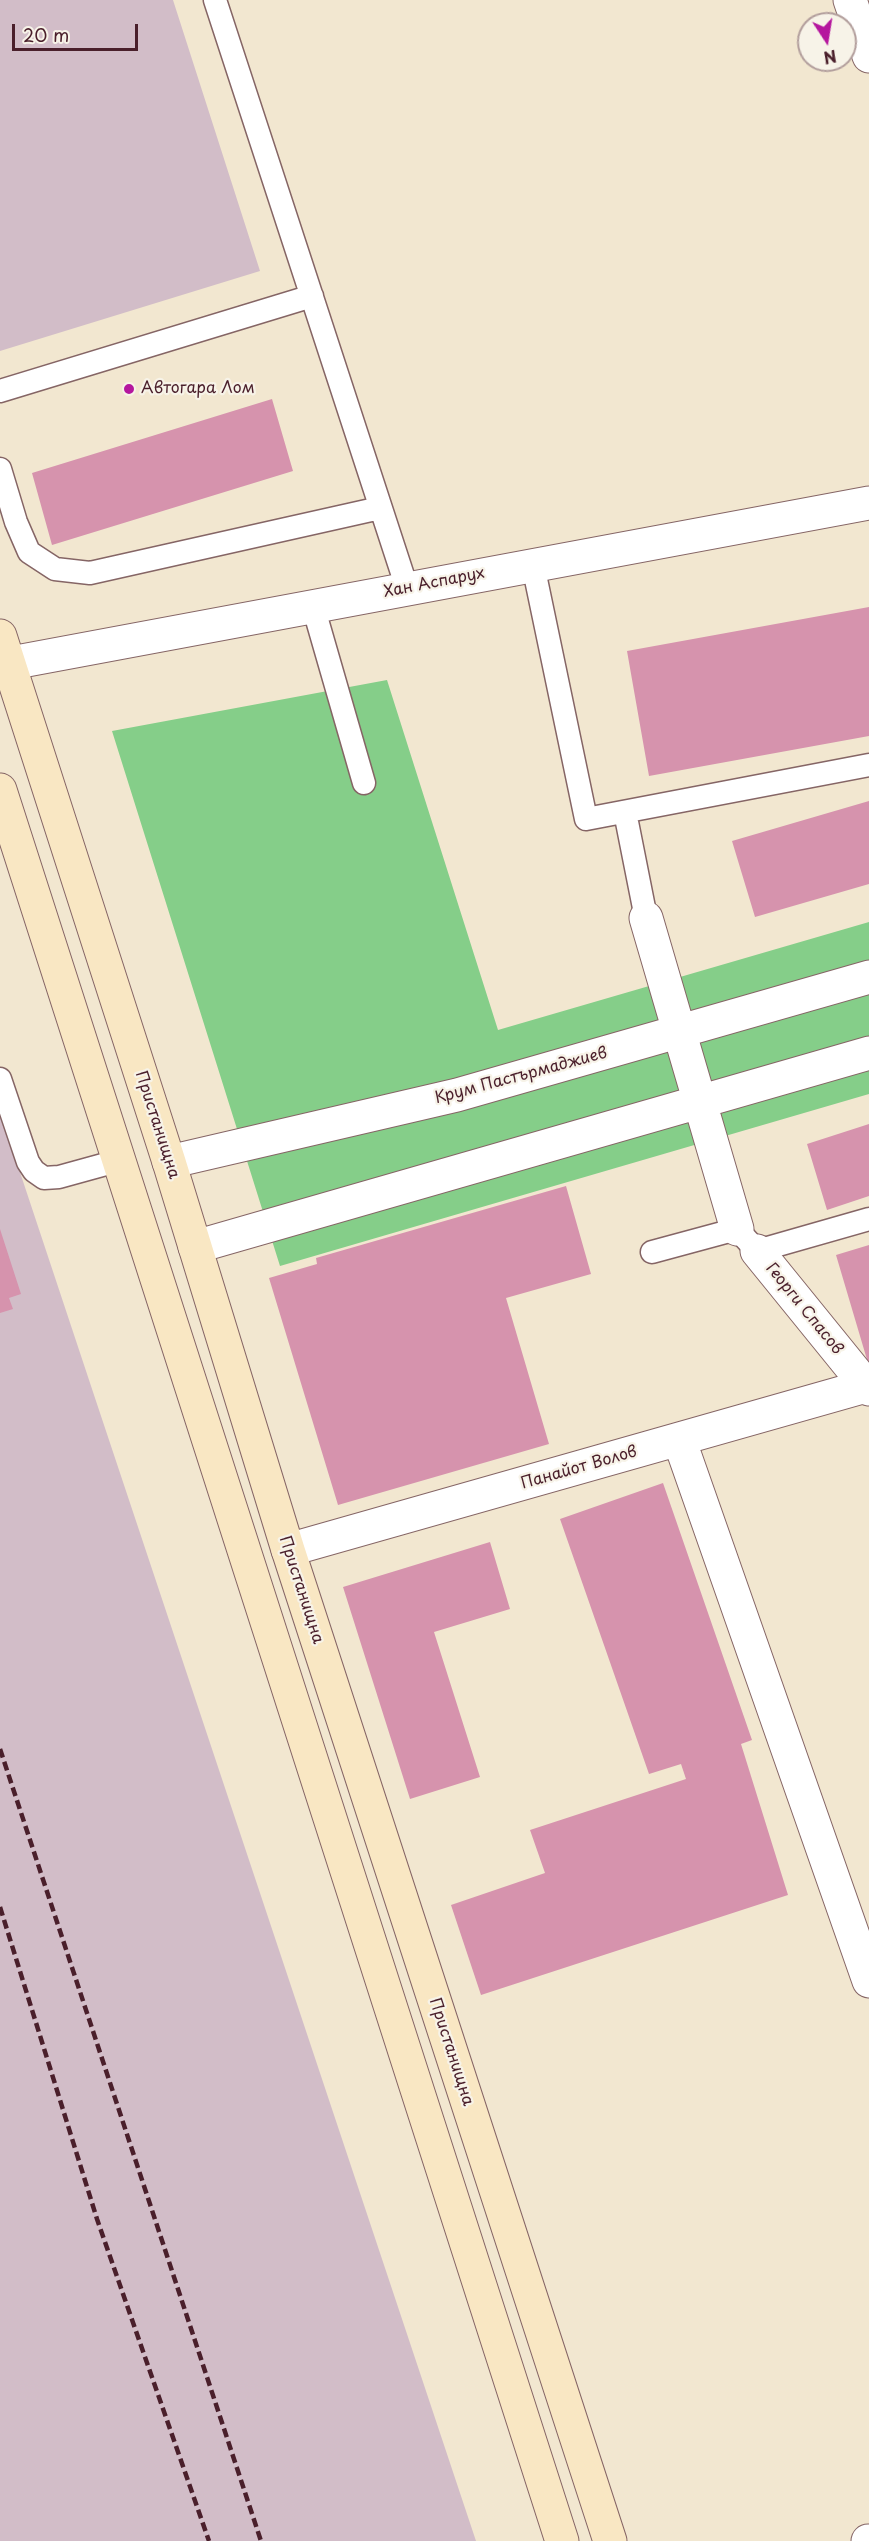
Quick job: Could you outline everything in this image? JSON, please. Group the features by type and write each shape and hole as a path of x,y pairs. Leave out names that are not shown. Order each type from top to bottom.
{"main road":[{"name":"Пристанищна","path":"3,655 169,1162 288,1550 610,2541"},
{"path":"0,790 117,1161 562,2541"}],"street":[{"path":"850,0 869,56"},
{"name":"Хан Аспарух","path":"3,655 313,606 869,503"},
{"path":"646,918 699,1102 747,1240"},
{"name":"Крум Пастърмаджиев","path":"169,1162 457,1095 678,1034 869,977"},
{"path":"195,1248 869,1053"},
{"name":"Георги Спасов","path":"747,1240 868,1387"},
{"name":"Панайот Волов","path":"288,1550 868,1387"},
{"path":"679,1439 869,1981"}],"lane":[{"path":"215,0 407,588"},
{"path":"0,391 312,296"},
{"path":"0,469 16,522 29,552 55,569 90,573 380,508"},
{"path":"533,565 586,819 869,765"},
{"path":"313,606 364,783"},
{"path":"625,812 646,918"},
{"path":"0,1079 28,1162 39,1175 44,1178 59,1177 117,1161"},
{"path":"652,1252 747,1240 869,1219"}],"shaded area":[{"path":"0,0 173,0 260,271 0,351"},
{"path":"0,1112 93,1392 476,2541 0,2541"}],"green space":[{"path":"387,680 498,1030 869,922 869,1094 280,1266 112,731"}],"building":[{"path":"272,399 293,471 52,545 32,473"},
{"path":"869,607 869,736 649,776 627,651"},
{"path":"869,801 869,884 755,917 732,841"},
{"path":"869,1124 869,1196 827,1210 807,1144"},
{"path":"566,1186 591,1274 506,1298 549,1444 338,1505 269,1278 317,1264 316,1258"},
{"path":"0,1229 21,1294 9,1298 13,1309 0,1313"},
{"path":"869,1245 869,1363 868,1363 836,1255"},
{"path":"663,1483 752,1740 741,1744 788,1895 481,1995 451,1905 545,1873 530,1830 686,1779 681,1764 649,1774 560,1519"},
{"path":"490,1542 510,1609 434,1632 480,1777 410,1799 343,1587"}],"railway":[{"path":"0,1749 261,2541"},
{"path":"0,1907 97,2219 209,2541"}],"place":[{"name":"Автогара Лом","path":"129,389"}]}
